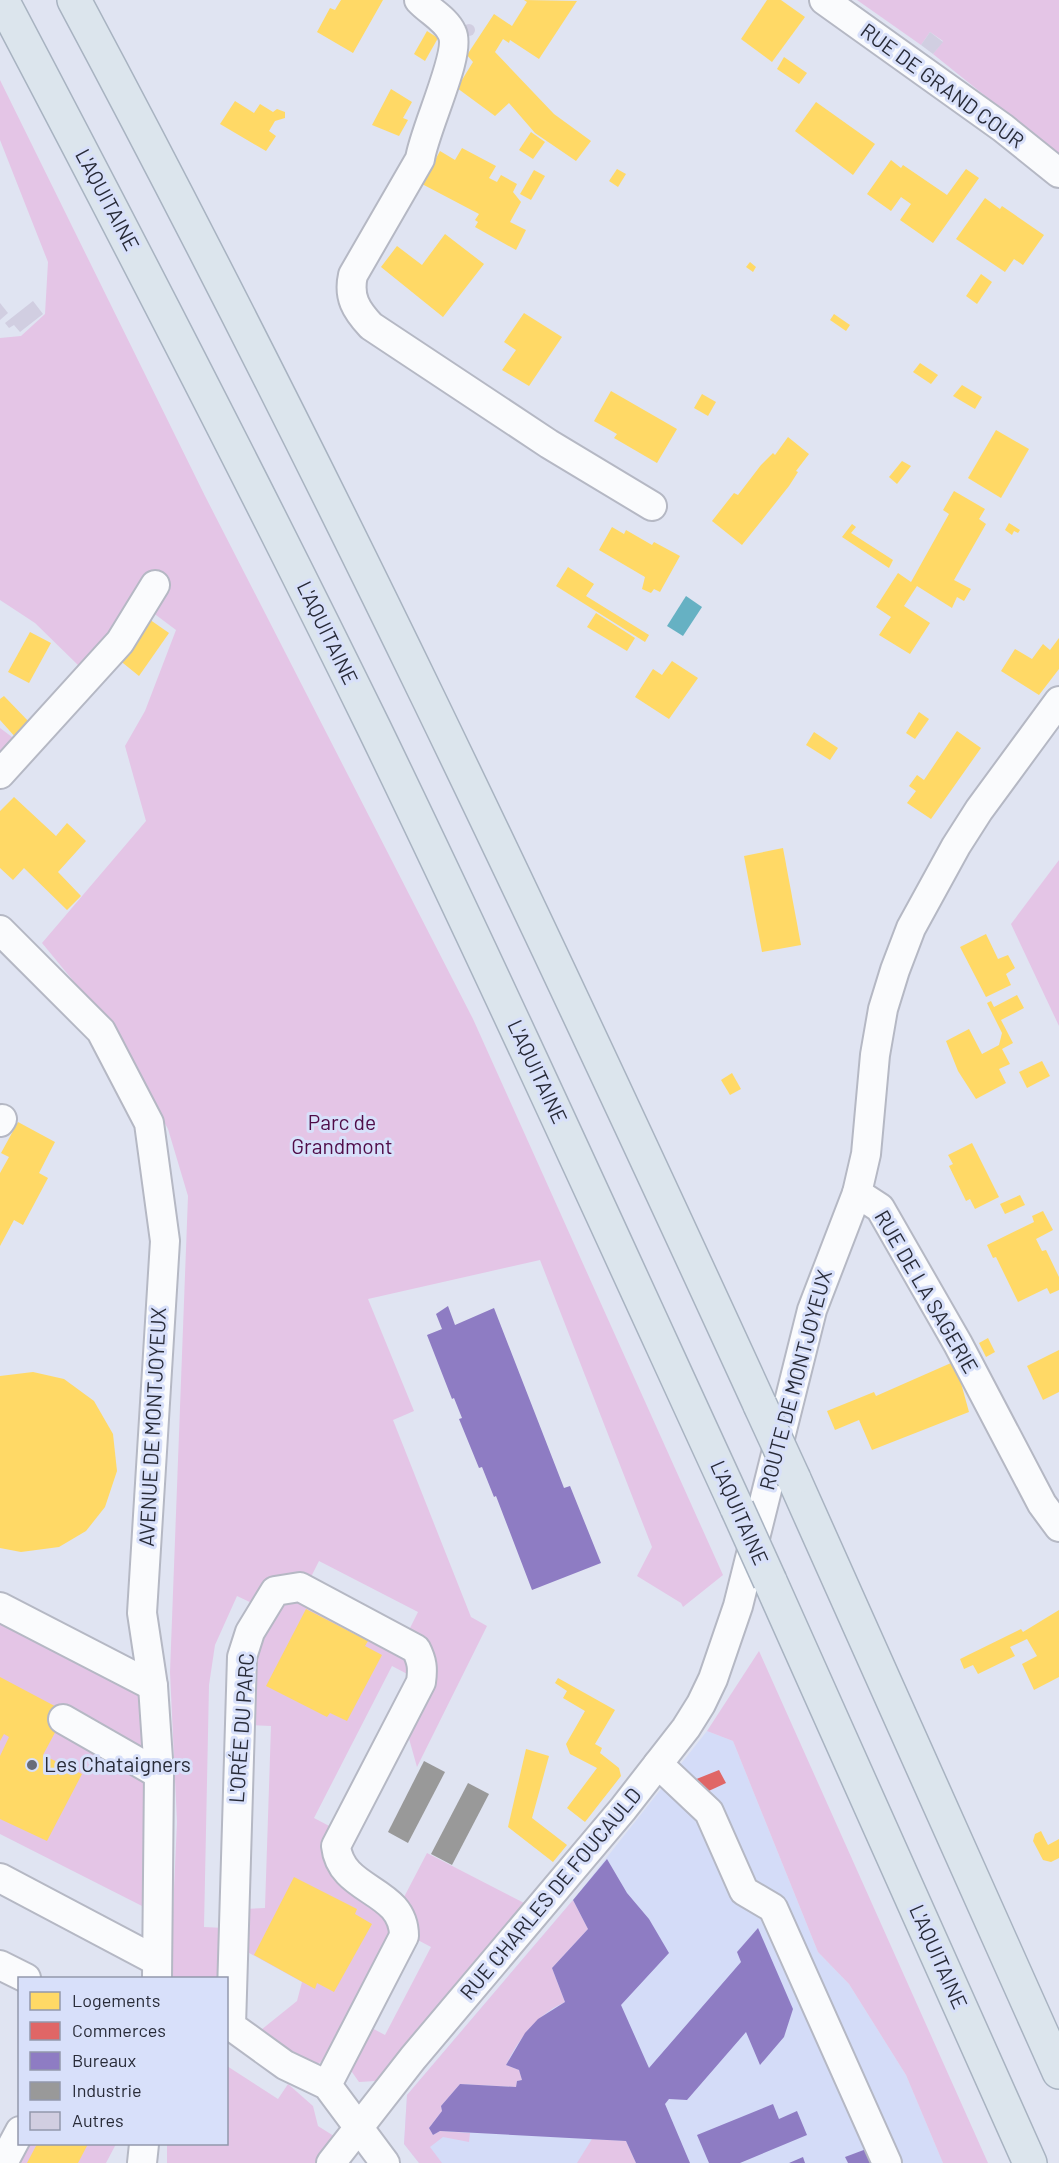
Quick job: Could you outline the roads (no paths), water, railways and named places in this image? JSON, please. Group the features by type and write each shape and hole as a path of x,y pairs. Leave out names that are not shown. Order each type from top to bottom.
{"highway":[{"name":"L'AQUITAINE","path":"2,0 188,355 376,732 556,1113 737,1508 1030,2163"},
{"path":"74,0 245,325 434,705 609,1075 794,1479 1059,2072"}],"street":[{"path":"419,0 445,22 453,34 452,62 423,138 420,159 353,274 350,291 354,304 371,326 549,444 652,506"},
{"name":"RUE DE GRAND COUR","path":"824,0 1003,128 1059,173"},
{"path":"0,774 120,642 155,585"},
{"name":"RUE DE LA SAGERIE","path":"1059,701 979,810 935,882 911,928 884,1009 870,1096 866,1154 857,1193 880,1208 958,1344 1042,1504 1059,1527"},
{"name":"AVENUE DE MONTJOYEUX","path":"0,930 45,971 101,1031 149,1123 165,1241 142,1613 153,1686 159,1774 157,1970"},
{"name":"ROUTE DE MONTJOYEUX","path":"738,1606 812,1310 857,1193"},
{"name":"L'ORÉE DU PARC","path":"327,2085 404,1936 404,1922 397,1908 346,1872 340,1863 336,1846 416,1691 423,1670 422,1660 416,1649 300,1587 275,1591 250,1632 242,1657 231,2026 285,2065 327,2085 385,2163"},
{"name":"RUE CHARLES DE FOUCAULD","path":"331,2163 412,2058 624,1809 658,1764 700,1704 713,1679 738,1606"},
{"path":"0,1607 153,1686"},
{"path":"63,1719 159,1774"},
{"path":"658,1764 709,1812 744,1891 773,1908 887,2163"},
{"path":"0,1878 157,1970"},
{"path":"0,1965 24,1977"},
{"path":"3,2163 18,2135"}],"water":[{"path":"686,596 702,607 683,636 667,626"}],"place":[{"name":"Les Chataigners","path":"32,1765"}],"park label":[{"name":"Parc de Grandmont","path":"342,1135"}]}
